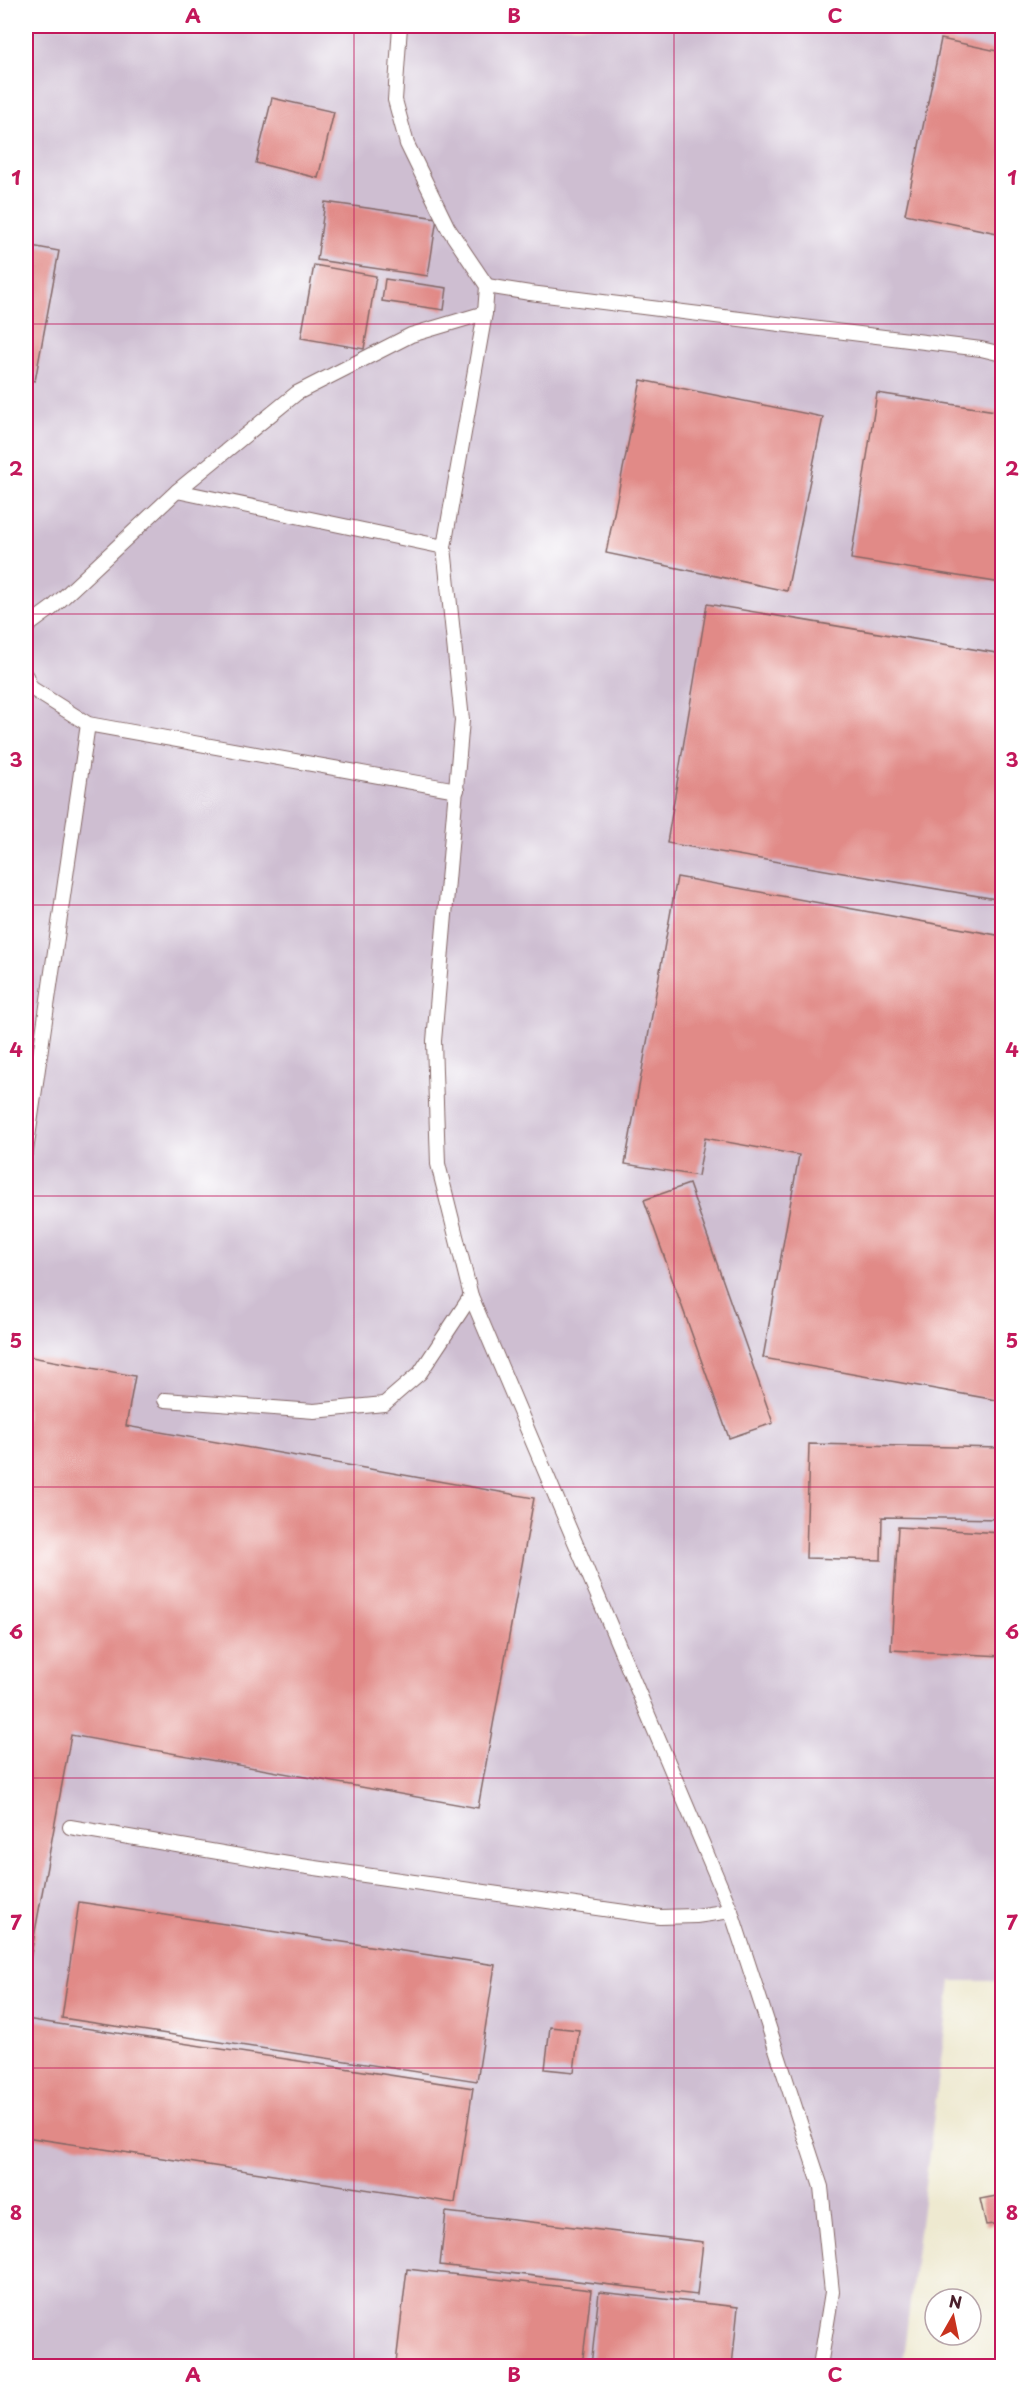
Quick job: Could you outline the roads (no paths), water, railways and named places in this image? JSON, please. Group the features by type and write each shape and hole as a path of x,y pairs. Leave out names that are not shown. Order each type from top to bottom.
{"lane":[{"path":"400,26 395,100 407,144 448,228 487,286 485,313 444,547 462,720 434,1052 438,1164 471,1296 731,1911 821,2187 832,2292 820,2367"},
{"path":"487,286 981,349 1002,354"},
{"path":"26,627 52,608 177,491 297,393 411,335 485,313"},
{"path":"177,491 444,547"},
{"path":"26,676 32,688 88,724 457,790"},
{"path":"26,1151 88,724"},
{"path":"165,1400 314,1411 384,1404 420,1373 471,1296"},
{"path":"70,1827 294,1865 660,1917 696,1916 731,1911"}]}
